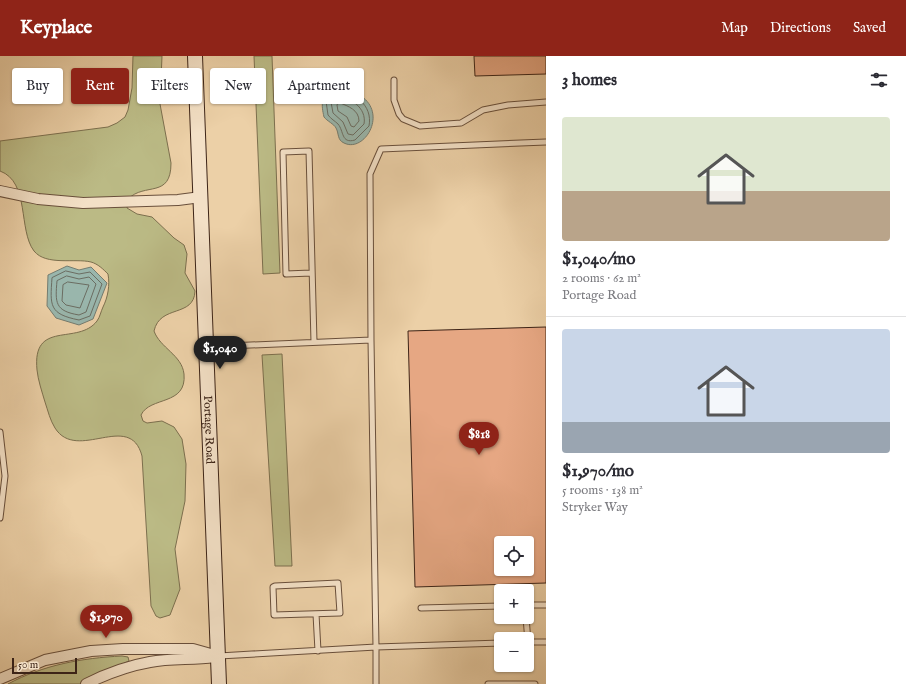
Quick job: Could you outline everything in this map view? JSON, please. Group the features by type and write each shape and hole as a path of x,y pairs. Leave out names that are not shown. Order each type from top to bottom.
{"main road":[{"name":"Portage Road","path":"195,56 219,684"}],"street":[{"path":"0,191 38,199 76,203 178,200 201,197"},
{"path":"0,679 45,660 91,651 123,649 193,649 218,656"},
{"path":"86,684 115,671 136,665 151,662 193,660 218,656"}],"lane":[{"path":"394,80 394,100 399,114 403,119 420,126 461,123 483,110 508,105 546,102"},
{"path":"376,684 370,174 381,149 546,142"},
{"path":"312,273 286,274 283,152 309,151 314,342"},
{"path":"206,346 371,340"},
{"path":"0,432 5,462 0,518"},
{"path":"338,583 340,613 316,614 274,615 273,587 338,583"},
{"path":"534,605 546,605"},
{"path":"421,608 494,606"},
{"path":"316,614 318,651"},
{"path":"534,642 546,642"},
{"path":"218,656 376,647 494,643"},
{"path":"488,684 535,684"}],"shaded area":[{"path":"133,56 162,56 162,68 137,68 137,104 160,104 171,163 170,174 167,181 162,186 142,191 128,199 127,208 137,214 152,217 174,238 184,245 187,254 185,273 195,291 193,299 189,305 163,317 157,323 154,331 157,337 182,367 184,374 183,384 180,391 174,396 152,405 141,415 143,421 147,423 162,421 174,427 182,439 186,464 185,501 175,549 180,589 170,615 160,618 156,616 151,606 142,456 136,443 126,437 115,436 76,441 65,437 55,428 52,422 41,390 37,370 37,354 42,344 49,339 79,332 89,328 97,321 105,303 109,287 108,274 98,265 91,262 61,261 39,256 29,242 20,196 16,185 9,177 0,171 0,141 108,127 125,117 128,110 132,88"},
{"path":"254,56 272,56 280,273 263,274 256,104 266,104 266,68 254,68"},
{"path":"282,354 292,566 275,566 262,355"},
{"path":"122,656 128,657 129,661 80,684 8,684 21,677 49,667 78,661"}],"water":[{"path":"365,99 371,108 373,118 367,136 360,142 352,145 342,142 335,127 324,117 323,104 364,104"},
{"path":"67,266 79,270 91,267 107,283 93,319 79,325 56,318 47,306 48,275"}],"building":[{"path":"474,56 546,56 546,74 475,76"},
{"path":"546,327 546,583 415,587 408,331"}]}
